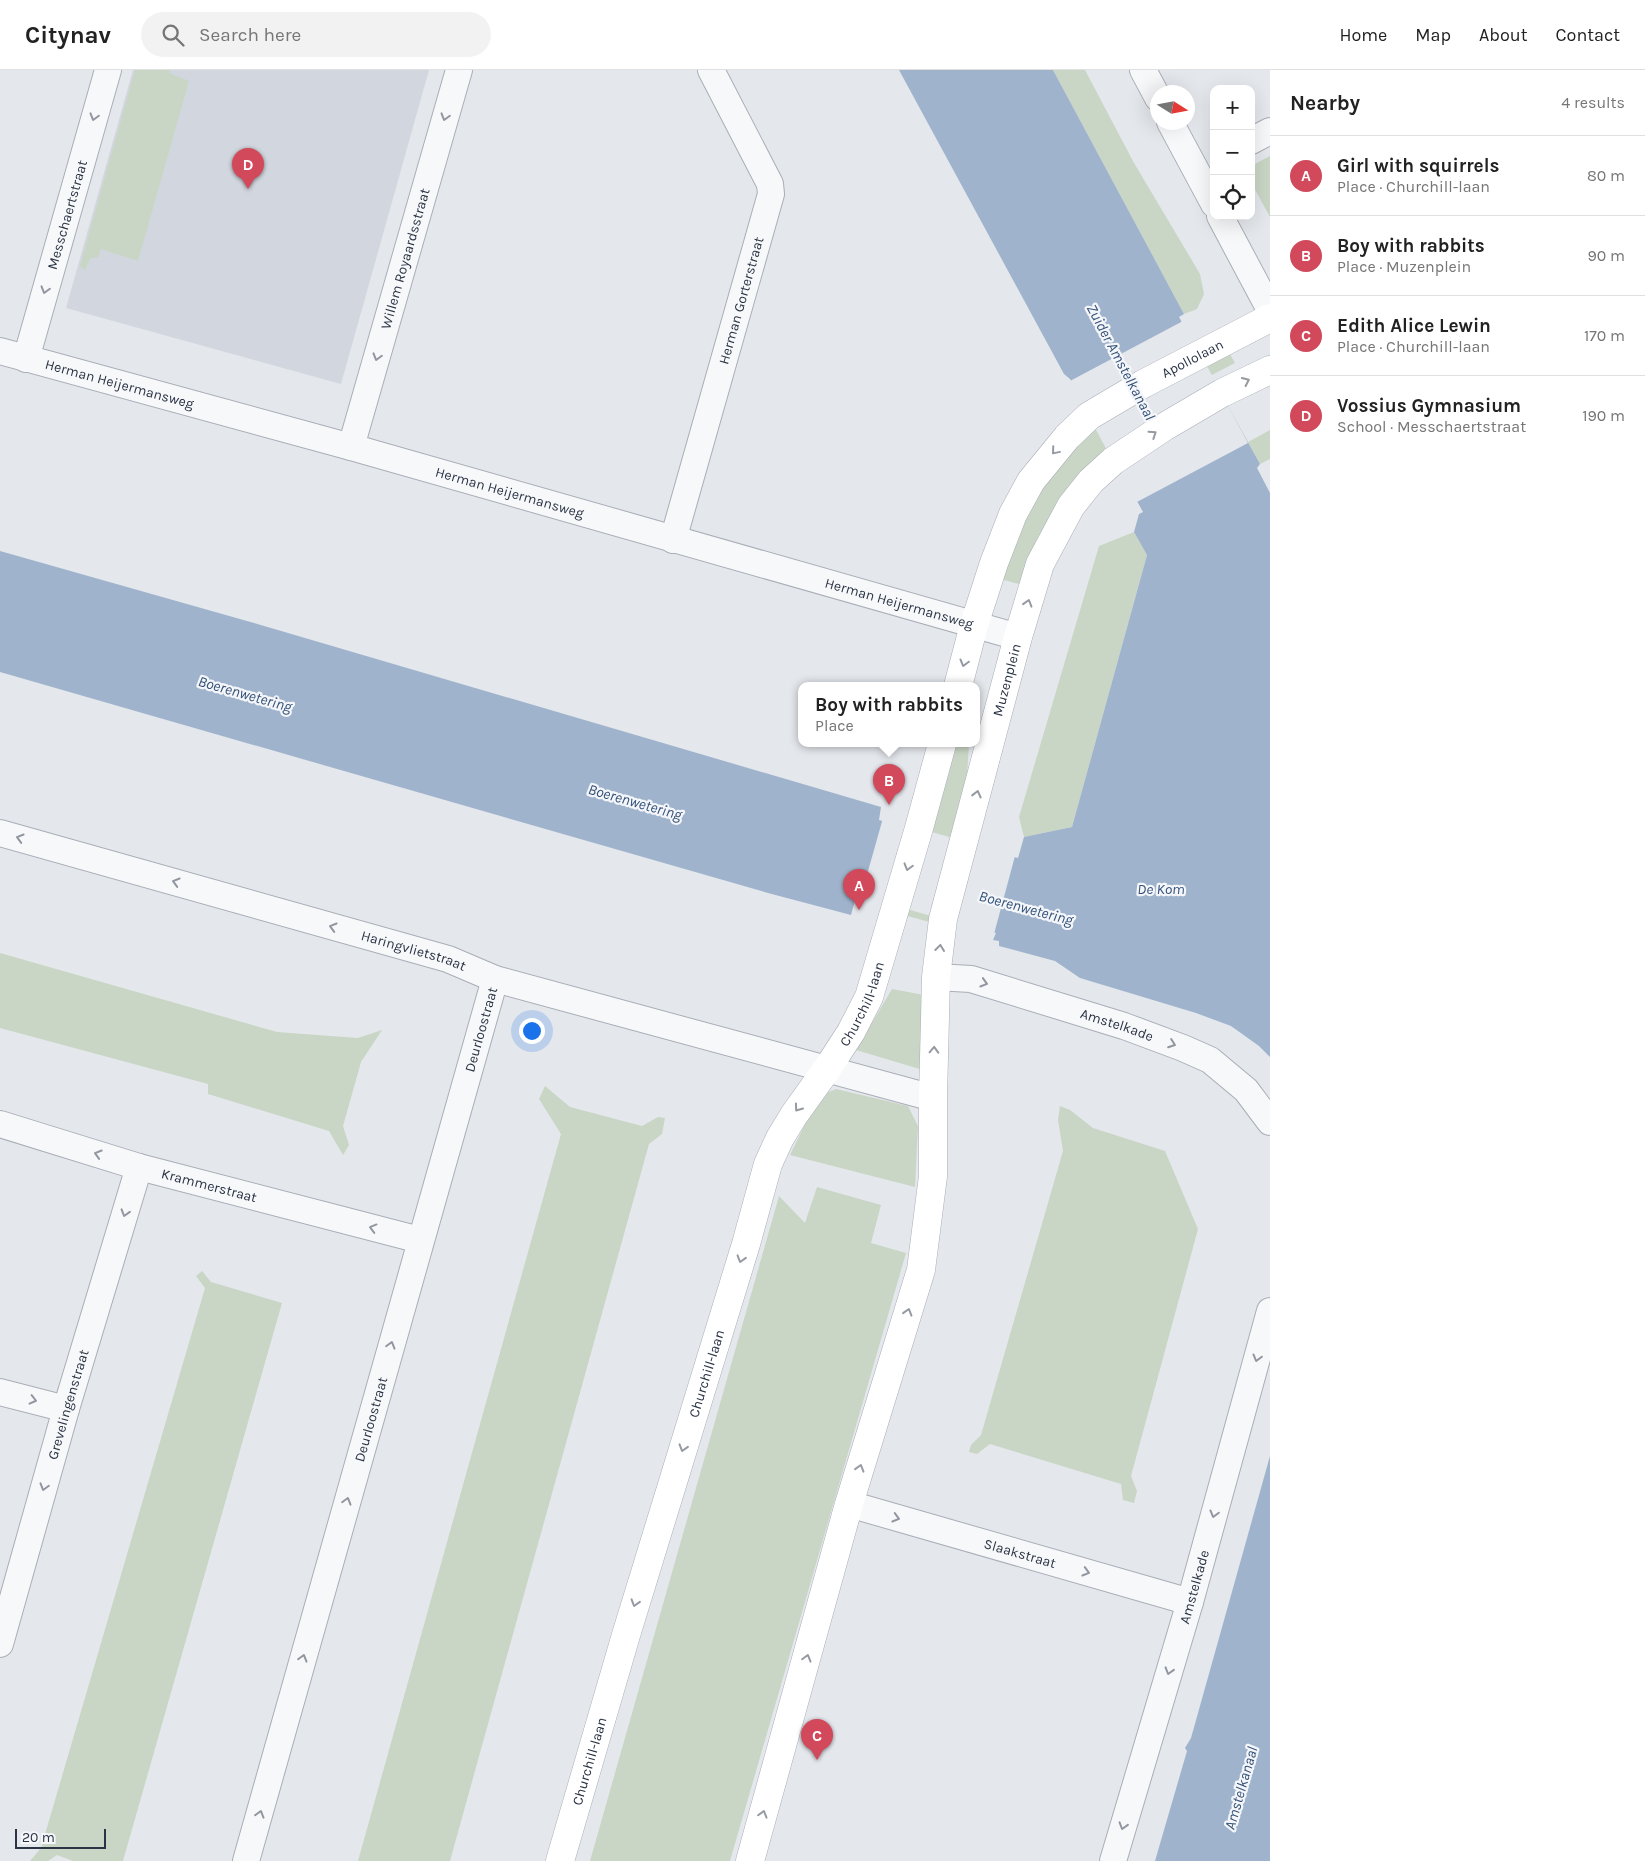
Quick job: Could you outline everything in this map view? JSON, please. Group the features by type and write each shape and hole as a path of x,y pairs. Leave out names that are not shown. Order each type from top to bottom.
{"street":[{"name":"Messchaertstraat","path":"26,359 108,70"},
{"name":"Willem Royaardsstraat","path":"351,447 459,70"},
{"name":"Herman Gorterstraat","path":"673,540 771,194 770,184 711,70"},
{"path":"1143,70 1151,85"},
{"path":"1176,130 1205,166 1210,187"},
{"path":"1255,139 1270,132"},
{"path":"1222,220 1270,310"},
{"name":"Apollolaan","path":"974,626 994,563 1013,514 1032,481 1067,437 1089,416 1200,353 1270,318"},
{"name":"Herman Heijermansweg","path":"0,351 351,447 1018,637"},
{"name":"Muzenplein","path":"936,977 943,919 1018,637 1040,564 1062,519 1070,506 1091,481 1113,461 1164,427 1222,393 1270,370"},
{"path":"959,682 974,626"},
{"name":"Churchill-laan","path":"560,1861 768,1164 780,1138 794,1115 851,1032 868,997 920,828 941,747"},
{"name":"Haringvlietstraat","path":"0,833 448,959 496,979 933,1098"},
{"path":"750,1861 849,1504 922,1270 933,1176 936,977"},
{"name":"Amstelkade","path":"936,977 971,979 1124,1026 1183,1048 1210,1060 1246,1090 1270,1122"},
{"name":"Deurloostraat","path":"246,1861 420,1240 496,979"},
{"name":"Krammerstraat","path":"0,1124 139,1167 420,1240"},
{"name":"Grevelingenstraat","path":"0,1644 66,1409 139,1167"},
{"name":"Amstelkade","path":"1113,1861 1190,1602 1270,1311"},
{"path":"0,1392 66,1409"},
{"name":"Slaakstraat","path":"849,1504 1190,1602"}],"shaded area":[{"path":"133,70 429,70 341,384 66,308"}],"green space":[{"path":"135,70 170,70 169,73 189,81 138,261 101,249 98,257 90,259 85,270 80,266"},
{"path":"1053,70 1085,70 1134,163 1200,274 1204,294 1197,309 1184,314"},
{"path":"1270,156 1270,217 1255,189 1255,164"},
{"path":"1227,349 1235,363 1179,392 1023,585 1000,579 1024,519 1045,484 1076,443 1110,414"},
{"path":"1270,430 1270,459 1260,464 1248,442"},
{"path":"1134,532 1147,555 1072,827 1024,837 1019,817 1099,546"},
{"path":"953,747 969,747 965,810 933,923 904,915"},
{"path":"0,953 277,1032 358,1038 382,1030 361,1062 343,1126 349,1145 343,1155 329,1131 208,1094 208,1084 0,1028"},
{"path":"892,989 924,995 923,1070 856,1050"},
{"path":"545,1086 570,1107 642,1126 658,1117 665,1118 662,1134 649,1144 450,1861 358,1861 561,1134 539,1099"},
{"path":"836,1089 908,1106 918,1126 915,1187 790,1155 819,1096"},
{"path":"1060,1106 1070,1110 1093,1128 1165,1151 1198,1229 1131,1476 1137,1491 1134,1503 1123,1500 1121,1484 990,1444 977,1454 969,1452 971,1445 981,1435 1063,1151 1058,1120"},
{"path":"817,1187 881,1205 871,1243 906,1253 730,1861 590,1861 779,1196 805,1223"},
{"path":"202,1271 211,1282 282,1303 123,1861 73,1861 57,1855 48,1861 30,1861 41,1848 205,1288 196,1276"}],"water":[{"path":"899,70 1053,70 1184,314 1179,317 1260,464 1257,468 1270,493 1270,1057 1259,1046 1231,1026 1196,1013 1080,978 1055,961 999,946 999,941 993,940 996,933 857,893 851,915 768,893 0,672 0,551 254,623 881,807 879,820 1018,858 1024,837 1072,827 1147,555 1134,532 1139,514 1143,512 1070,379 1064,374"},
{"name":"Amstelkanaal","path":"1270,1456 1270,1861 1155,1861 1187,1751 1185,1748 1191,1738"}],"pier":[{"path":"1183,321 1248,443 1135,503 1070,381"},
{"path":"883,818 1015,856 994,934 861,896"}],"place":[{"name":"Vossius Gymnasium","path":"248,189"},
{"name":"Boy with rabbits","path":"889,805"},
{"name":"Girl with squirrels","path":"859,910"},
{"name":"Edith Alice Lewin","path":"817,1760"}],"water label":[{"name":"Zuider Amstelkanaal","path":"1121,362"},
{"name":"Boerenwetering","path":"245,694"},
{"name":"Boerenwetering","path":"635,802"},
{"name":"De Kom","path":"1161,889"},
{"name":"Boerenwetering","path":"1026,908"}]}
